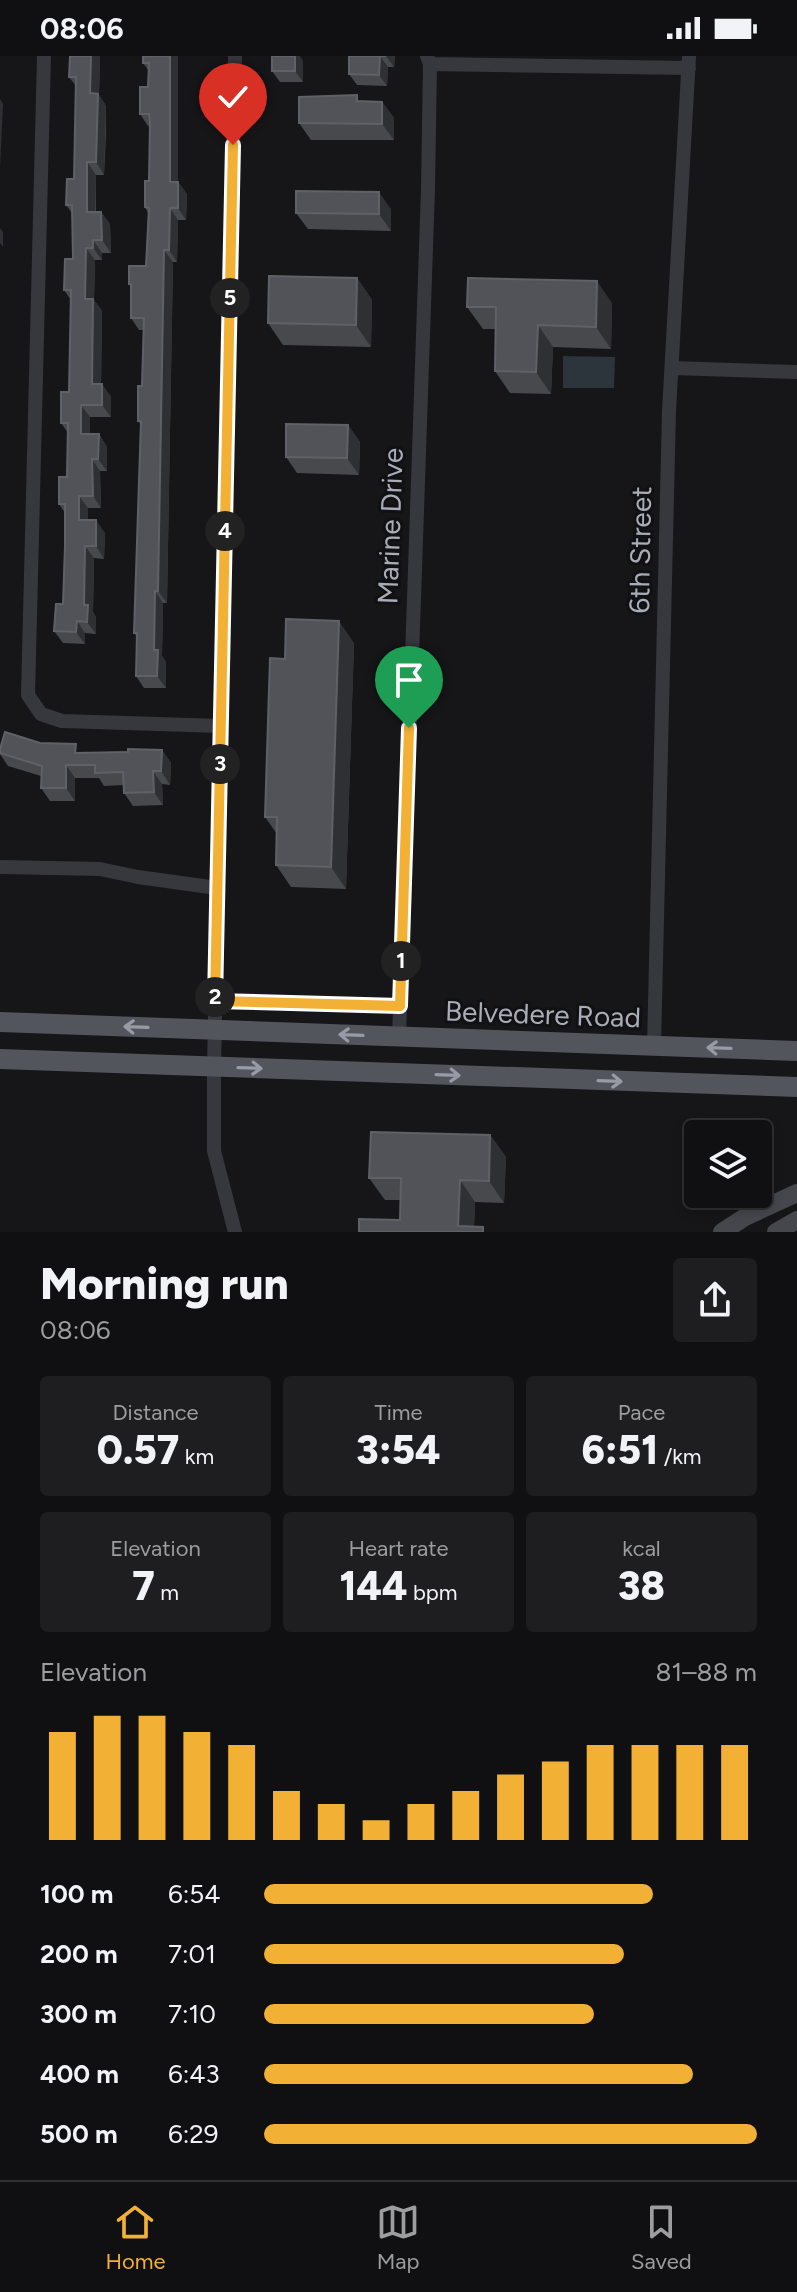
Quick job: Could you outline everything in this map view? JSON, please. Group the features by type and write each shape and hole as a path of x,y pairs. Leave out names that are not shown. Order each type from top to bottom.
{"main road":[{"name":"Belvedere Road","path":"0,1022 797,1051"},
{"path":"0,1059 797,1087"}],"street":[{"path":"44,56 28,695 41,714 62,721 221,726"},
{"path":"235,56 214,1030 214,1151 235,1232"},
{"name":"Marine Drive","path":"399,1037 428,60 689,62"},
{"name":"6th Street","path":"654,1046 672,368 689,62"},
{"path":"672,368 797,372"},
{"path":"0,867 100,869 217,888"},
{"path":"215,1001 400,1006"},
{"path":"722,1232 745,1217 797,1193"},
{"path":"776,1232 797,1220"}],"shaded area":[{"path":"563,356 615,357 614,388 563,388"}],"building":[{"path":"70,56 91,56 90,93 98,94 96,162 87,162 87,212 101,212 102,240 93,240 93,248 86,248 85,299 93,299 92,384 102,384 102,405 81,405 81,434 99,434 98,459 92,459 93,496 79,496 79,520 96,520 96,546 85,546 84,605 88,605 87,622 77,621 76,632 54,631 56,604 63,604 65,546 65,504 59,504 59,477 67,477 68,423 61,423 61,392 69,392 71,290 64,290 65,259 73,259 72,205 66,205 67,179 74,179 76,77 69,77"},
{"path":"143,56 170,56 170,182 178,182 178,208 170,208 169,250 164,250 158,591 155,591 154,650 158,650 157,676 136,676 137,633 134,633 141,421 138,421 138,386 142,386 144,318 131,318 129,266 146,266 149,208 145,207 145,181 149,181 150,122 149,114 140,114 140,87 148,87 149,63 143,63"},
{"path":"272,56 295,56 295,71 272,71"},
{"path":"349,56 380,56 379,75 349,74"},
{"path":"357,95 357,101 382,102 382,124 299,123 299,97"},
{"path":"296,191 379,192 379,214 296,213"},
{"path":"269,276 357,278 356,325 268,323"},
{"path":"468,278 597,281 596,327 538,325 536,372 495,371 496,307 467,307"},
{"path":"286,424 348,425 347,458 286,457"},
{"path":"286,619 339,621 331,867 276,865 277,817 265,817 270,658 285,659"},
{"path":"5,732 40,743 76,744 75,753 162,750 161,771 153,771 154,792 124,793 123,772 95,773 95,765 66,765 66,788 41,788 42,766 0,753"},
{"path":"371,1132 490,1135 489,1181 460,1180 458,1226 483,1227 483,1232 359,1232 359,1219 400,1220 401,1178 369,1178"}],"route":[{"path":"233,145 215,1001 400,1006 409,728"}]}
